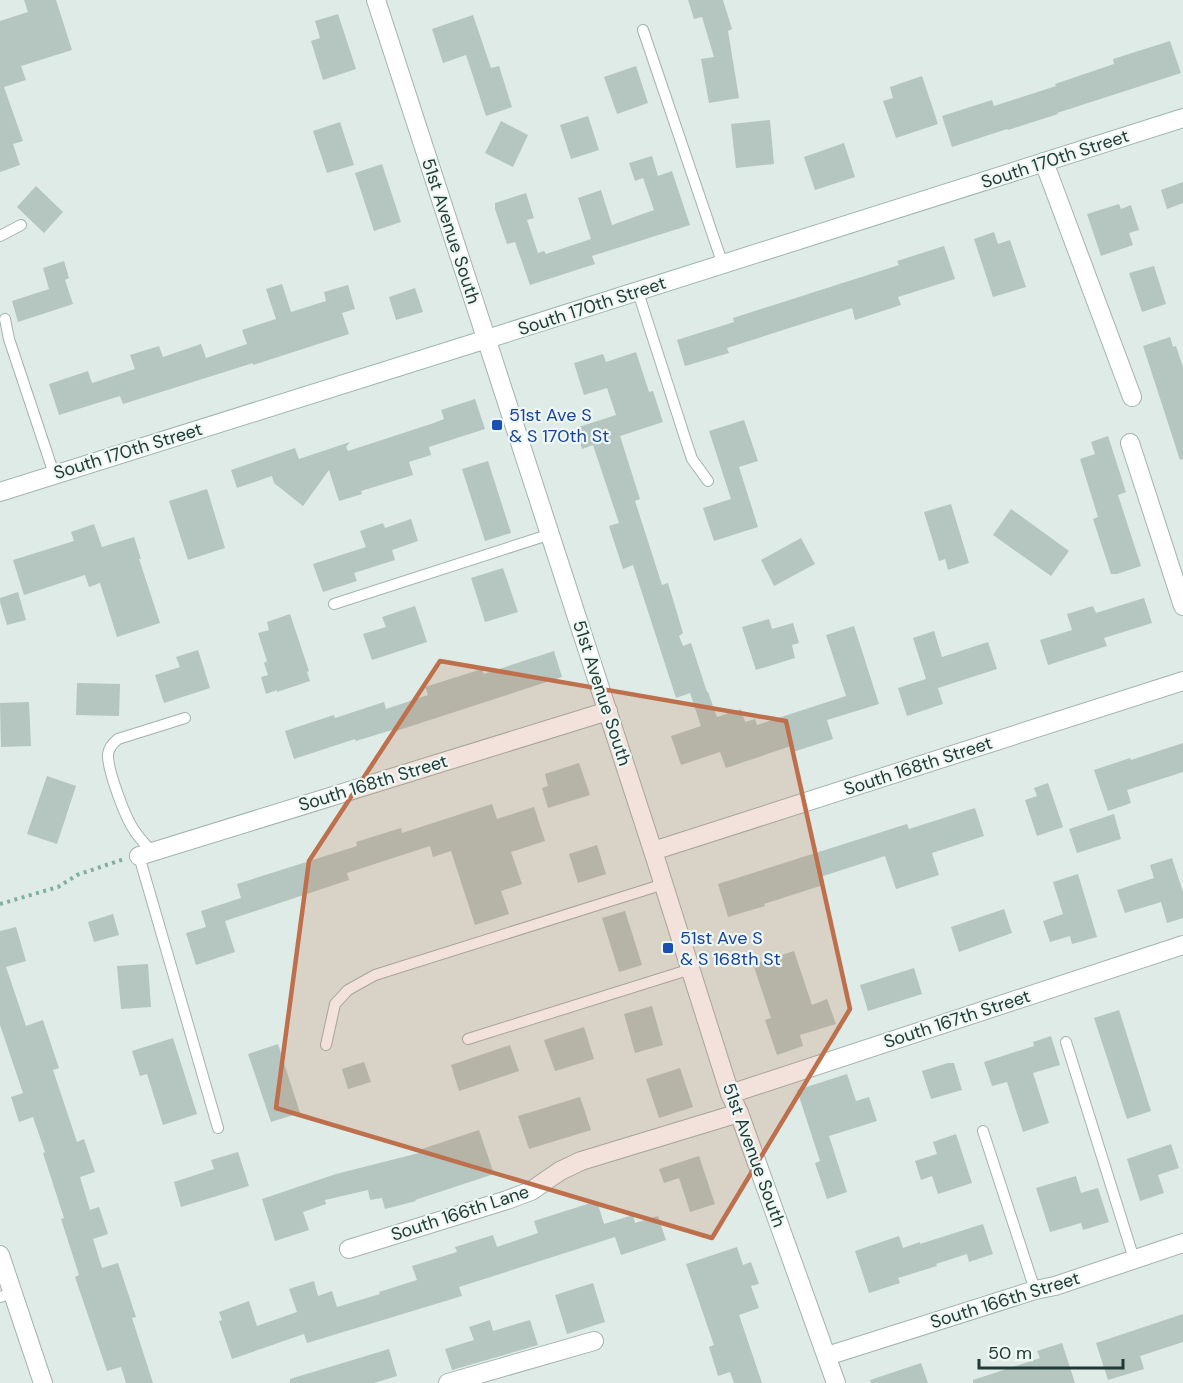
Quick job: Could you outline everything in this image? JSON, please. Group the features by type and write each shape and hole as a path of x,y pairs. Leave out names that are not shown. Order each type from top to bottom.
{"street":[{"name":"51st Avenue South","path":"376,0 664,884 730,1094 739,1113 836,1383"},
{"name":"South 170th Street","path":"0,492 1183,118"},
{"path":"1044,162 1132,397"},
{"path":"1130,443 1183,606"},
{"name":"South 168th Street","path":"653,851 1183,681"},
{"name":"South 168th Street","path":"146,854 608,711"},
{"name":"South 167th Street","path":"730,1094 1183,945"},
{"name":"South 166th Lane","path":"349,1249 531,1191 560,1171 581,1161 739,1113"},
{"name":"South 166th Street","path":"827,1356 1054,1286 1183,1243"},
{"path":"0,1255 6,1295 43,1383"},
{"path":"448,1383 594,1341"}],"lane":[{"path":"644,30 723,264"},
{"path":"0,236 21,225"},
{"path":"638,291 686,441 693,459 708,481"},
{"path":"5,319 9,339 54,474"},
{"path":"333,604 550,534"},
{"path":"185,718 118,739 112,744 108,753 109,765 126,816 146,854 218,1128"},
{"path":"326,1045 335,1004 348,990 375,975 664,884"},
{"path":"468,1040 691,969"},
{"path":"1066,1042 1134,1259"},
{"path":"983,1131 1035,1290"}],"path":[{"path":"0,904 58,887 77,875 114,862 146,854"}],"highlighted area":[{"path":"440,661 786,721 850,1009 712,1238 276,1108 309,861"}],"building":[{"path":"24,0 56,0 72,50 21,66 26,80 4,87 23,141 13,144 20,165 0,172 0,21 28,12"},
{"path":"688,0 723,0 732,29 728,31 739,98 709,103 701,59 714,57 702,17 694,19"},
{"path":"338,14 356,69 323,80 311,41 320,38 315,21"},
{"path":"473,15 491,68 499,66 512,107 486,116 466,55 443,63 432,29"},
{"path":"1170,41 1181,73 952,147 942,116 992,100 994,106 1056,86 1055,84 1114,64 1113,59"},
{"path":"636,66 648,103 617,114 604,77"},
{"path":"922,76 938,124 896,138 883,101 893,98 890,87"},
{"path":"588,116 599,150 571,159 560,125"},
{"path":"770,120 774,164 736,168 731,124"},
{"path":"501,121 528,135 513,167 485,153"},
{"path":"340,122 354,165 327,173 313,131"},
{"path":"844,143 855,177 815,190 804,157"},
{"path":"652,156 658,176 672,171 690,225 592,256 595,264 530,285 515,242 507,244 495,203 526,193 534,218 527,220 538,253 544,251 546,254 591,239 578,198 601,190 612,225 654,210 643,178 635,181 629,163"},
{"path":"382,164 401,222 374,231 355,173"},
{"path":"1183,182 1183,203 1167,209 1161,190"},
{"path":"36,186 63,212 44,233 17,207"},
{"path":"1119,204 1121,209 1131,205 1139,230 1129,233 1133,245 1101,256 1087,214"},
{"path":"994,232 998,244 1010,240 1026,287 993,297 974,239"},
{"path":"944,246 955,279 898,297 901,305 855,320 852,308 727,348 729,353 685,366 677,340 734,322 733,318 899,265 897,261"},
{"path":"64,261 69,278 65,280 73,304 18,322 12,301 49,289 43,268"},
{"path":"1154,266 1166,304 1142,312 1129,273"},
{"path":"282,284 291,312 326,301 324,292 348,285 355,309 342,313 349,334 123,404 120,396 59,415 49,384 88,371 92,383 135,369 130,355 159,346 163,357 201,344 206,358 247,344 242,330 276,319 266,289"},
{"path":"415,288 423,312 396,320 389,297"},
{"path":"1170,337 1173,347 1176,346 1183,367 1183,459 1180,460 1143,346"},
{"path":"636,352 649,392 653,391 663,422 620,436 640,499 635,501 662,585 668,583 683,633 679,636 683,646 691,643 717,717 741,709 745,722 755,719 757,725 846,696 826,635 854,626 879,704 827,720 833,739 793,752 791,746 726,768 720,752 681,765 671,736 701,726 690,693 676,698 633,565 623,569 609,526 619,523 593,445 582,449 576,428 616,415 607,388 584,395 574,363 603,354 606,362"},
{"path":"475,399 485,429 429,447 431,455 409,462 413,475 361,491 362,494 339,501 329,470 303,506 274,483 272,476 237,488 231,470 295,448 299,459 350,442 346,447 348,451 444,419 441,410"},
{"path":"744,420 758,461 739,467 758,527 714,541 703,508 731,499 709,431"},
{"path":"1108,436 1126,492 1118,495 1141,566 1117,574 1111,574 1093,519 1098,517 1080,459 1095,454 1091,442"},
{"path":"488,461 511,533 485,541 462,469"},
{"path":"207,489 225,548 188,560 169,501"},
{"path":"951,504 969,563 948,570 945,559 939,561 924,512"},
{"path":"1011,509 1069,551 1051,576 993,535"},
{"path":"411,519 418,541 392,550 395,560 354,573 357,581 323,592 313,564 366,547 360,531 383,523 385,528"},
{"path":"94,524 102,547 134,537 160,623 117,637 100,583 89,587 85,575 24,595 13,560 74,541 71,532"},
{"path":"801,538 815,564 774,586 761,560"},
{"path":"503,568 518,612 485,622 471,578"},
{"path":"18,592 26,620 7,625 0,598"},
{"path":"1144,598 1152,623 1104,638 1107,646 1048,665 1040,640 1072,630 1067,614 1093,606 1096,613"},
{"path":"415,606 427,642 372,660 363,634 386,627 382,617"},
{"path":"290,614 309,671 307,672 310,681 266,694 261,677 268,675 264,663 267,661 258,633 269,630 267,622"},
{"path":"769,619 772,629 793,623 799,643 792,645 795,658 756,670 742,627"},
{"path":"934,631 942,657 988,642 997,669 938,688 943,704 907,716 898,688 926,679 913,638"},
{"path":"198,650 210,688 164,703 155,675 180,667 176,657"},
{"path":"554,651 562,677 396,731 395,729 356,741 355,739 294,759 285,731 384,702 386,709 428,695 425,687 482,669 484,674"},
{"path":"77,683 120,684 119,716 76,715"},
{"path":"29,702 31,746 1,747 0,703"},
{"path":"1183,743 1183,772 1127,790 1131,803 1108,811 1094,770"},
{"path":"579,763 590,795 548,808 542,788 548,786 545,774"},
{"path":"47,776 76,786 57,844 27,834"},
{"path":"1048,783 1063,827 1037,836 1025,800 1037,796 1034,788"},
{"path":"492,804 497,819 534,807 545,841 511,852 522,884 501,891 509,914 475,925 451,851 433,857 430,846 347,873 349,880 225,921 235,952 196,965 186,933 206,927 201,911 241,898 237,884 357,846 356,842 401,828 402,833"},
{"path":"975,808 984,836 932,853 939,875 896,889 885,856 820,877 823,885 728,917 718,884 907,824 909,829"},
{"path":"1114,814 1121,839 1077,853 1069,829"},
{"path":"597,845 606,874 578,883 569,854"},
{"path":"1172,858 1183,892 1183,918 1167,923 1161,902 1125,913 1117,890 1154,878 1150,865"},
{"path":"1078,874 1097,937 1072,944 1070,936 1050,942 1043,921 1063,914 1053,882"},
{"path":"1004,909 1012,933 959,952 951,927"},
{"path":"625,911 642,965 619,972 602,918"},
{"path":"113,914 119,935 94,942 88,922"},
{"path":"16,927 26,961 6,967 26,1026 43,1020 59,1068 53,1070 77,1142 84,1139 95,1172 80,1177 90,1210 99,1207 108,1234 93,1239 102,1268 118,1263 136,1317 132,1318 153,1383 126,1383 121,1367 107,1371 75,1277 79,1275 33,1117 19,1122 11,1097 23,1093 0,1025 0,931"},
{"path":"794,951 812,1005 827,999 836,1024 800,1035 803,1046 777,1055 765,1020 771,1018 753,964"},
{"path":"148,964 151,1007 121,1009 117,966"},
{"path":"914,968 922,994 868,1011 860,985"},
{"path":"652,1006 663,1045 635,1053 624,1014"},
{"path":"1119,1010 1151,1111 1127,1119 1094,1018"},
{"path":"584,1027 594,1059 555,1071 544,1040"},
{"path":"1051,1036 1060,1065 1033,1073 1049,1123 1023,1132 1007,1082 992,1086 984,1062 1034,1046 1033,1042"},
{"path":"173,1038 197,1114 163,1125 147,1074 140,1076 132,1051"},
{"path":"278,1044 300,1113 271,1122 248,1054"},
{"path":"510,1045 519,1071 459,1091 451,1065"},
{"path":"364,1062 371,1082 348,1089 342,1069"},
{"path":"954,1063 962,1090 931,1099 922,1071"},
{"path":"680,1068 693,1107 659,1118 646,1079"},
{"path":"847,1074 856,1101 869,1097 877,1121 829,1136 847,1192 827,1199 815,1163 820,1161 797,1090"},
{"path":"580,1097 591,1130 529,1149 518,1116"},
{"path":"479,1130 494,1174 416,1201 385,1209 382,1198 370,1200 368,1190 325,1200 326,1204 303,1212 309,1230 275,1241 262,1199 336,1174 423,1152 422,1149"},
{"path":"956,1134 972,1183 938,1194 932,1176 921,1180 915,1161 937,1154 933,1142"},
{"path":"1171,1144 1179,1168 1158,1175 1164,1193 1140,1201 1127,1159"},
{"path":"238,1152 249,1186 181,1207 174,1182 214,1169 211,1160"},
{"path":"699,1156 715,1204 690,1212 679,1178 664,1183 659,1169"},
{"path":"1076,1176 1081,1193 1098,1188 1109,1222 1083,1230 1081,1223 1050,1232 1036,1188"},
{"path":"597,1201 604,1224 633,1215 635,1223 658,1216 666,1240 621,1255 615,1237 459,1287 462,1296 307,1343 304,1334 232,1359 219,1321 222,1320 219,1312 249,1301 257,1326 297,1312 289,1289 314,1281 318,1296 332,1291 337,1307 417,1280 412,1266 457,1252 455,1247 493,1235 497,1247 538,1233 534,1221"},
{"path":"983,1224 993,1254 969,1262 967,1254 898,1278 900,1283 869,1293 855,1251 899,1236 903,1248"},
{"path":"737,1247 743,1265 751,1262 759,1284 751,1286 759,1308 739,1315 762,1383 734,1383 730,1372 718,1376 709,1347 714,1345 686,1264"},
{"path":"593,1283 605,1322 567,1334 555,1295"},
{"path":"1183,1314 1183,1342 1140,1356 1144,1369 1108,1380 1096,1343"},
{"path":"490,1320 493,1331 530,1320 538,1345 452,1370 445,1349 474,1340 469,1327"},
{"path":"1062,1343 1075,1383 973,1383 973,1380 1040,1358 1037,1351"},
{"path":"389,1349 397,1376 374,1383 290,1383 290,1379"},
{"path":"921,1363 928,1383 871,1383 870,1380"}],"place":[{"name":"51st Ave S & S 170th St","path":"497,425"},
{"name":"51st Ave S & S 168th St","path":"668,948"}]}
